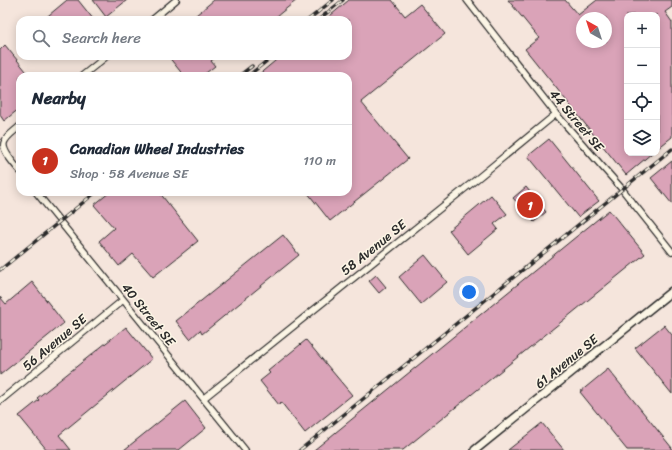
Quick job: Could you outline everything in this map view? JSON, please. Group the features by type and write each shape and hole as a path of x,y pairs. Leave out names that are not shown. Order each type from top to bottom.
{"street":[{"path":"157,16 176,0"},
{"name":"44 Street SE","path":"467,0 556,114 622,189 672,252"},
{"path":"87,72 102,60"},
{"name":"58 Avenue SE","path":"204,398 556,114"},
{"path":"16,130 4,142 4,148 16,166"},
{"name":"40 Street SE","path":"39,196 245,450"},
{"name":"61 Avenue SE","path":"475,450 672,291"},
{"name":"56 Avenue SE","path":"0,402 123,300"}],"building":[{"path":"67,0 78,0 91,16 48,16"},
{"path":"93,0 127,0 107,16 105,16"},
{"path":"214,0 297,0 277,16 195,16"},
{"path":"349,0 392,0 405,16 420,4 445,34 361,102 408,159 330,221 310,196 352,196 352,72 262,72 276,60 352,60 352,16 330,16"},
{"path":"508,0 565,0 576,13 576,48 612,48 612,12 582,12 597,0 672,0 672,7 665,12 672,22 672,137 660,147 660,12 624,12 624,156 648,156 626,175 525,49 539,38"},
{"path":"5,45 27,72 16,72 16,111 4,121 0,115 0,50"},
{"path":"171,60 212,60 211,61 215,66 207,72 181,72"},
{"path":"549,139 599,201 578,217 528,156"},
{"path":"672,161 672,204 651,178"},
{"path":"526,187 546,212 534,222 513,198"},
{"path":"491,195 507,214 494,224 498,229 468,254 449,230"},
{"path":"105,196 162,196 198,241 153,277 133,254 119,266 99,241 114,228 94,205"},
{"path":"609,210 645,254 403,450 314,450"},
{"path":"283,235 299,255 202,334 200,330 190,339 176,321"},
{"path":"425,255 447,282 421,304 399,277"},
{"path":"376,275 386,287 379,293 369,281"},
{"path":"32,282 64,323 0,375 0,297 6,304"},
{"path":"664,325 672,335 672,394 635,348"},
{"path":"126,327 152,359 59,435 71,450 47,450 19,416 39,400 37,398"},
{"path":"306,340 352,395 305,433 281,402 279,405 260,381 270,373 268,371"},
{"path":"608,369 672,448 672,450 627,450 580,392"},
{"path":"185,401 206,428 179,450 124,450"},
{"path":"542,423 564,450 508,450"}],"railway":[{"path":"313,16 333,0"},
{"path":"323,16 343,0"},
{"path":"253,72 268,60"},
{"path":"244,72 252,66"},
{"path":"300,450 672,149"},
{"path":"0,270 91,196"}],"place":[{"name":"Canadian Wheel Industries","path":"530,205"}]}
